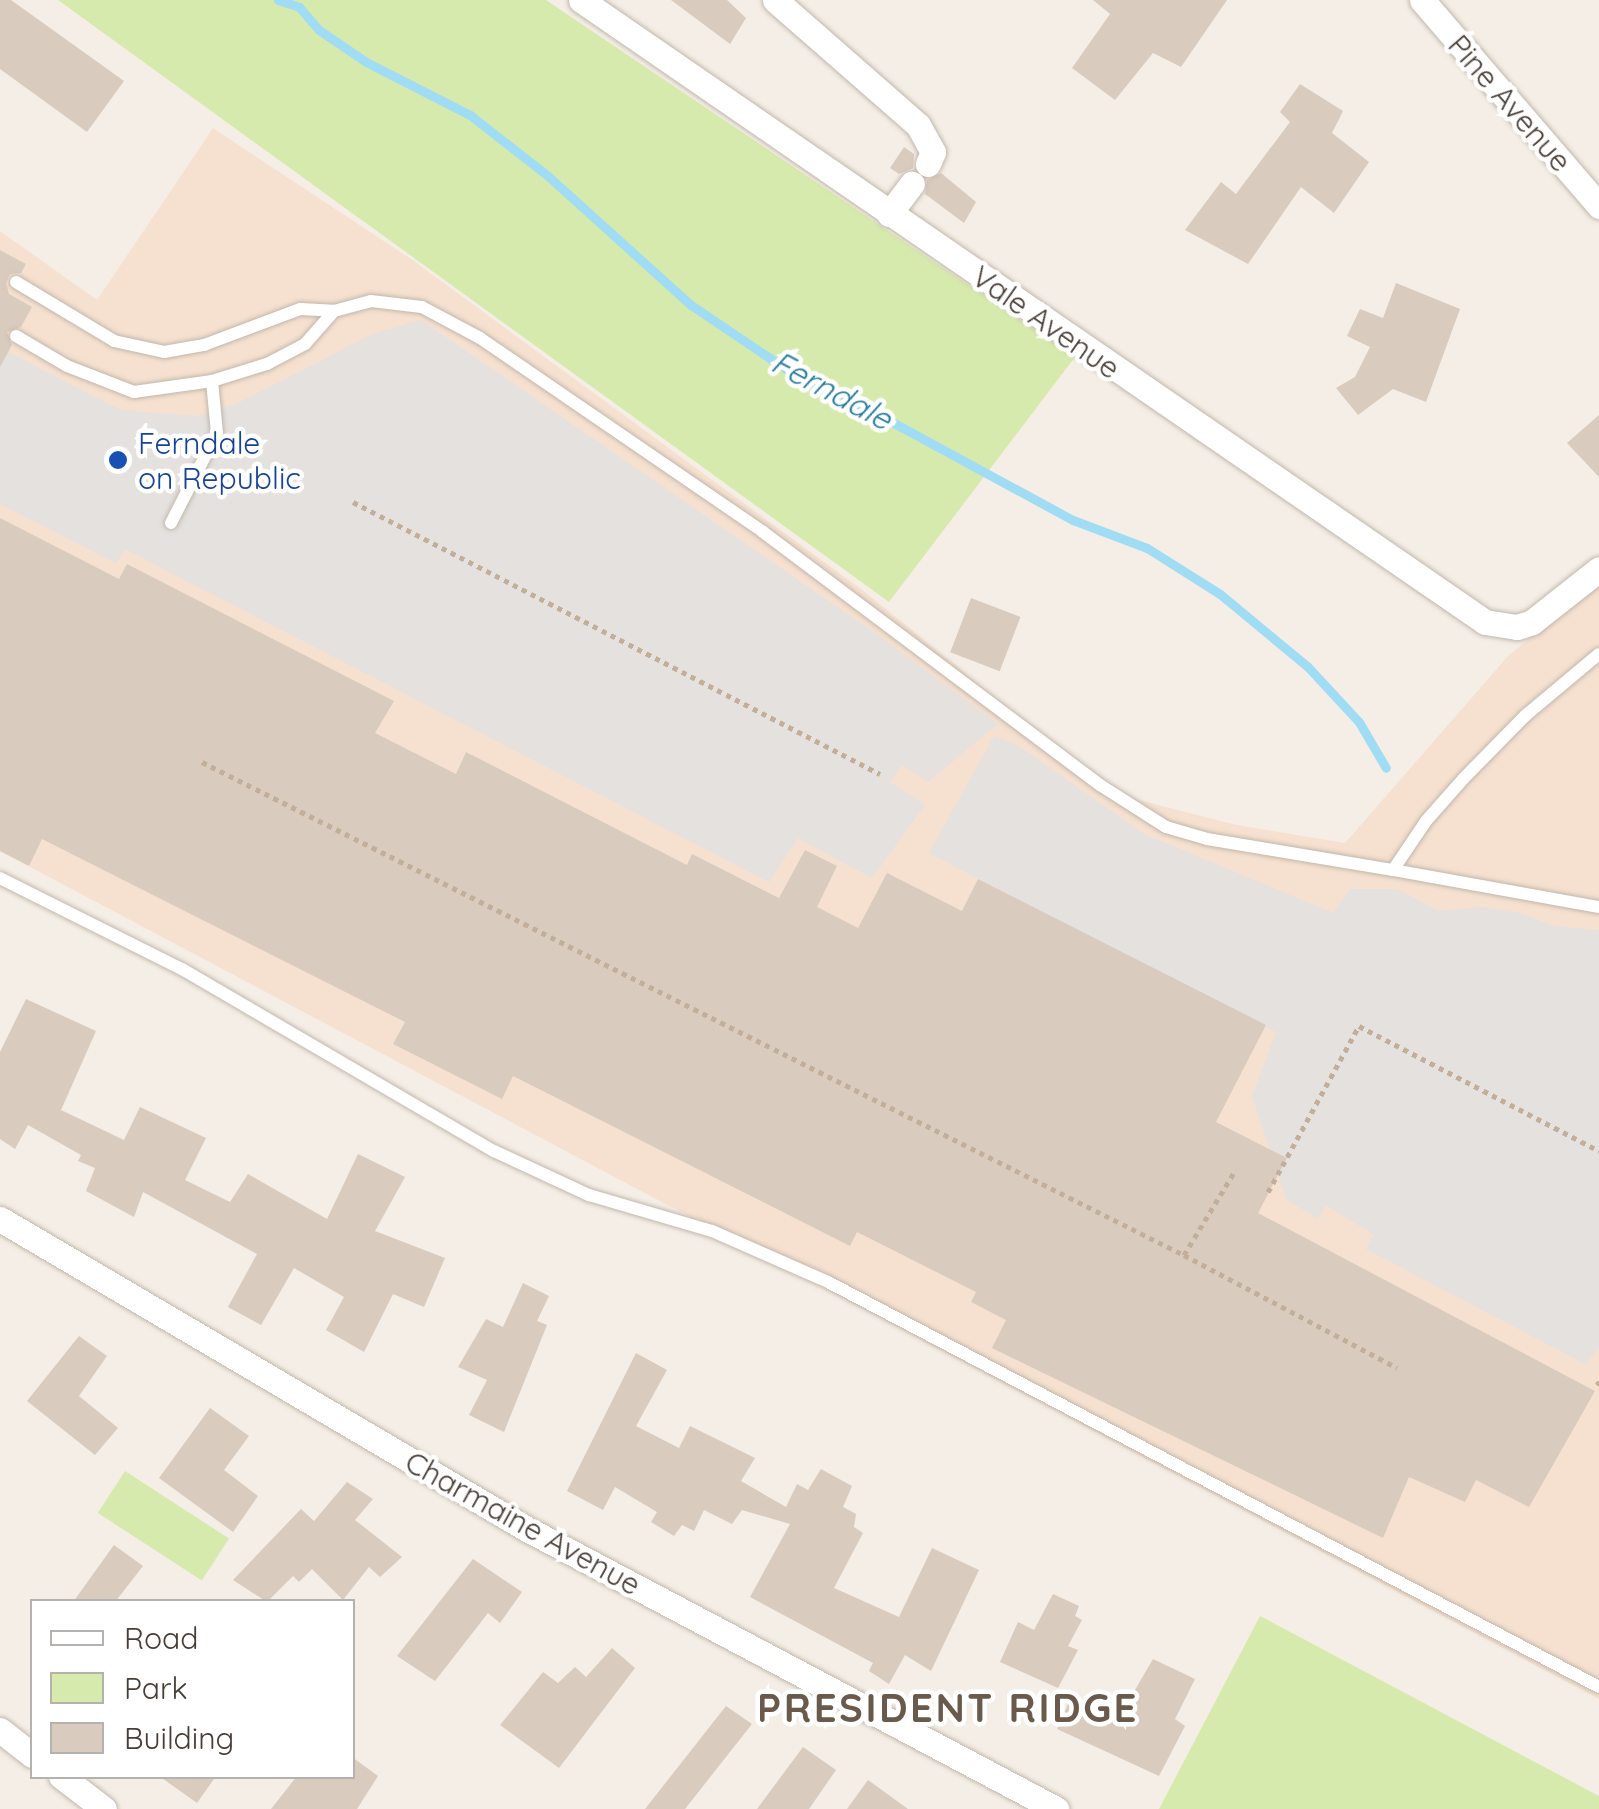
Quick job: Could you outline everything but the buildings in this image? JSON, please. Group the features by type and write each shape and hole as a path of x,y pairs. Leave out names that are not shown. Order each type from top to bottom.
{"street":[{"name":"Vale Avenue","path":"582,0 1485,622 1516,628 1552,610 1599,569"},
{"path":"776,0 918,125 933,152 889,214"},
{"name":"Pine Avenue","path":"1422,0 1599,206"},
{"name":"Charmaine Avenue","path":"0,1219 527,1529 1056,1809"},
{"path":"0,1730 30,1753"},
{"path":"65,1779 104,1809"}],"lane":[{"path":"16,282 114,341 164,352 204,345 300,309 334,312 371,302 422,307 453,322 763,532 1100,785 1166,826 1208,839 1599,907"},
{"path":"16,336 68,366 134,392 212,382 290,352 304,344 334,312"},
{"path":"172,523 218,433 212,382"},
{"path":"1393,870 1426,821 1464,778 1526,715 1599,654"},
{"path":"0,878 182,969 494,1152 589,1194 712,1231 828,1282 1599,1687"}],"path":[{"path":"352,502 880,774"},
{"path":"202,762 1184,1255 1397,1368"},
{"path":"1268,1192 1359,1026 1599,1151"},
{"path":"1184,1255 1236,1169"}],"shaded area":[{"name":"Ferndale on Republic","path":"213,128 411,259 861,589 1115,794 1237,825 1345,843 1509,655 1599,583 1599,1699 0,851 0,231 97,300"},
{"path":"421,320 878,635 998,724 928,782 902,765 890,782 925,805 872,878 798,838 769,882 125,549 116,563 0,504 0,348 121,410 199,416 236,404 373,334"},
{"path":"994,736 1019,746 1144,834 1333,913 1350,889 1397,889 1438,911 1481,907 1519,913 1554,926 1599,930 1599,1348 1585,1364 1366,1249 1374,1235 1326,1205 1318,1219 1286,1199 1252,1096 1276,1032 929,853"}],"green space":[{"path":"58,0 546,0 1075,357 889,602"},
{"path":"125,1471 229,1539 202,1580 98,1513"},
{"path":"1260,1616 1599,1796 1599,1809 1159,1809"}],"waterway":[{"name":"Ferndale","path":"278,0 299,7 319,30 366,62 470,115 548,176 691,305 814,388 894,423 1073,520 1147,548 1220,594 1308,667 1359,722 1386,768"}],"place":[{"name":"Ferndale on Republic","path":"118,460"}],"district":[{"name":"PRESIDENT RIDGE","path":"948,1707"}]}
